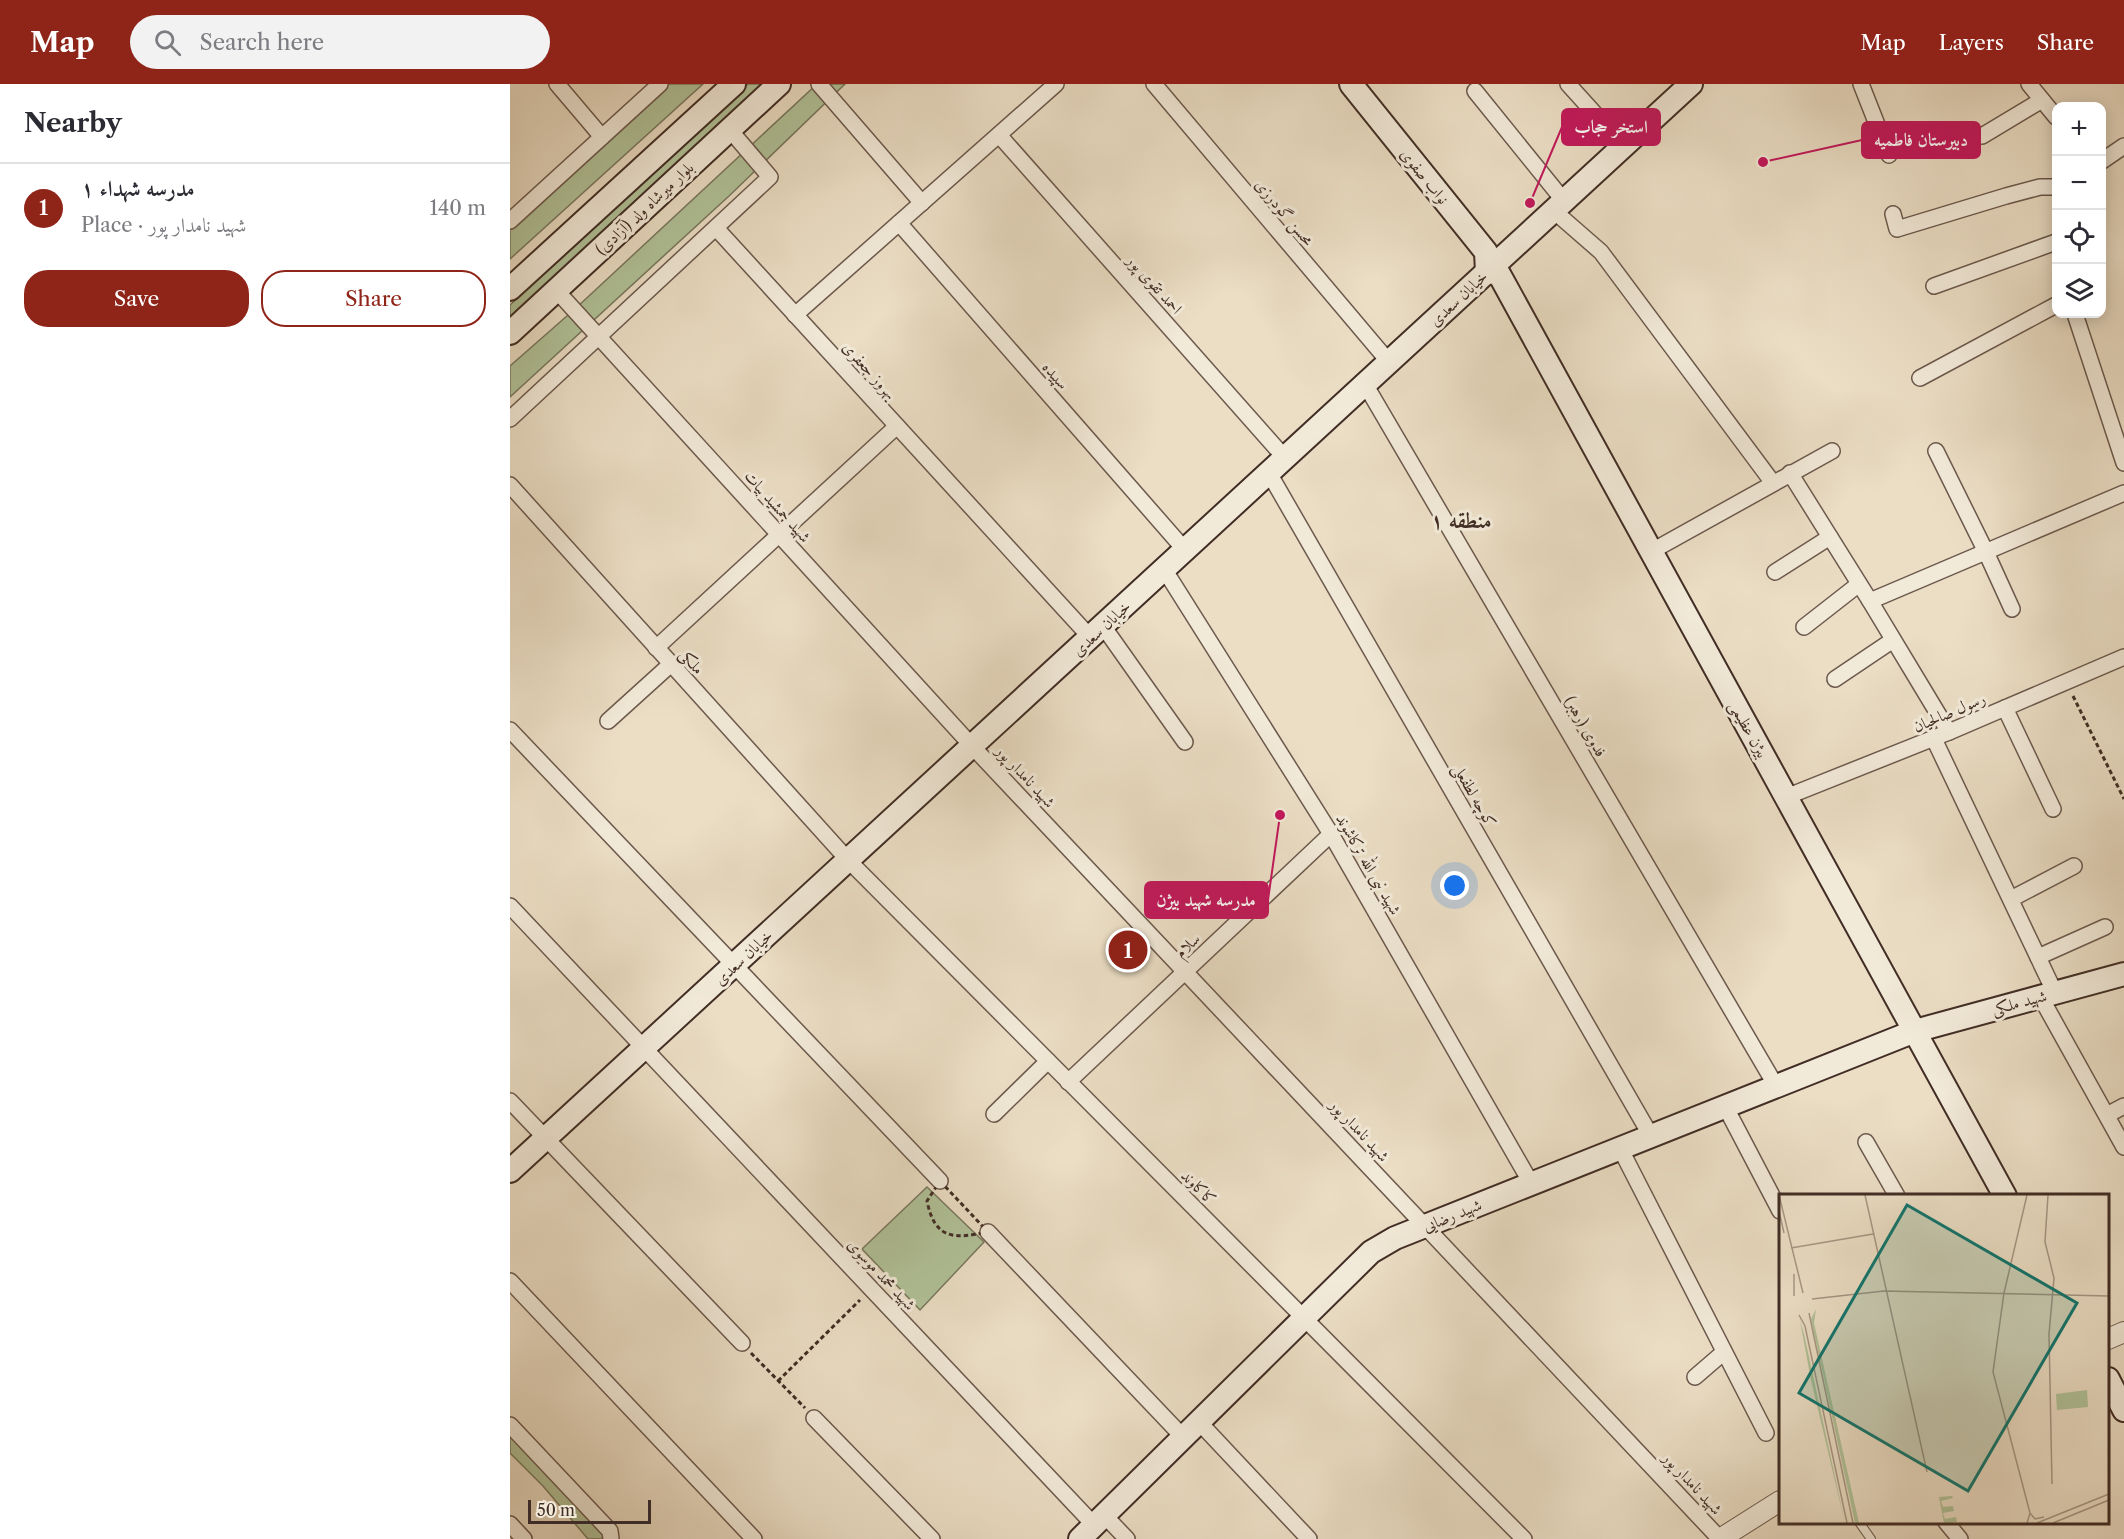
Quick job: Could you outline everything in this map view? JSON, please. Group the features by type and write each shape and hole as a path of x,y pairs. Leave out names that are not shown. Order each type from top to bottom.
{"main road":[{"name":"بلوار میرشاه ولد (آزادی)","path":"510,289 734,84"},
{"name":"بلوار میرشاه ولد (آزادی)","path":"510,333 779,84"},
{"name":"خیابان سعدی","path":"510,1171 1692,84"},
{"name":"نواب صفوی","path":"1360,88 1486,252 1487,272"},
{"name":"بیژن عظیمی","path":"1487,272 1499,273 2004,1194"},
{"name":"شهید ملکی","path":"1915,1031 2124,974"},
{"name":"شهید رضایی","path":"1093,1526 1371,1252 1395,1238 1915,1031"},
{"path":"2114,1386 2124,1410"}],"street":[{"path":"557,84 602,137"},
{"path":"510,221 660,84"},
{"path":"819,84 922,202"},
{"path":"795,315 1056,84"},
{"name":"محسن گودرزی","path":"1154,84 1389,362"},
{"path":"1568,84 1624,146"},
{"path":"1861,84 1889,155"},
{"path":"2029,84 2052,112"},
{"path":"1475,90 1559,206 1601,252 1773,483"},
{"path":"1982,136 2042,100"},
{"path":"510,419 771,177 730,130"},
{"name":"احمد تقوی پور","path":"999,135 1277,465"},
{"path":"2106,159 2123,149"},
{"path":"1893,214 1897,229 2040,187 2052,187"},
{"name":"سپیده","path":"899,223 1185,550"},
{"name":"بهروز جعفری","path":"716,228 897,426 1096,631 1185,742"},
{"path":"1934,286 2052,243"},
{"name":"شهید جمشید بیات","path":"556,290 972,746"},
{"path":"1920,378 2052,307"},
{"path":"2076,318 2124,463"},
{"name":"فدوی (رهبر)","path":"1365,384 1776,1086"},
{"path":"656,648 897,426"},
{"path":"1652,551 1832,451"},
{"path":"1936,451 2012,609"},
{"name":"کوچه لطفعلی","path":"1277,465 1651,1136"},
{"path":"1790,473 1949,732"},
{"name":"ملکی","path":"510,485 848,860"},
{"path":"1870,601 2124,493"},
{"path":"1775,572 1830,537"},
{"name":"شهید نبی الله ترکاشوند","path":"1164,569 1331,834 1531,1184"},
{"path":"1804,627 1859,584"},
{"path":"1835,679 1893,640"},
{"name":"رسول صالحیان","path":"1786,797 1934,739 2124,657"},
{"path":"608,722 671,664"},
{"path":"2005,708 2053,809"},
{"path":"510,730 940,1181"},
{"path":"1934,739 2038,957 2048,994 2124,1147"},
{"name":"شهید نامدار پور","path":"972,746 1720,1539"},
{"name":"سلام","path":"1068,1082 1331,834"},
{"name":"کاکاوند","path":"848,860 1524,1539"},
{"path":"2011,899 2074,866"},
{"name":"شهید محمد موسوی","path":"510,906 1093,1526 1127,1539"},
{"path":"2038,957 2105,927"},
{"path":"994,1114 1048,1061"},
{"path":"510,1101 742,1343"},
{"path":"1725,1106 1779,1209"},
{"path":"2107,1115 2124,1106"},
{"path":"1866,1142 1896,1194"},
{"path":"1620,1148 1766,1433"},
{"path":"988,1232 1191,1430 1309,1539"},
{"path":"510,1281 754,1539"},
{"path":"2109,1339 2124,1332"},
{"path":"1695,1377 1724,1352"},
{"path":"814,1418 932,1539"},
{"path":"510,1425 611,1535"},
{"path":"1720,1539 1779,1502"},
{"path":"510,1524 524,1539"},
{"path":"1948,1524 1960,1539"}],"lane":[{"path":"1860,1524 1871,1539"}],"path":[{"path":"2066,682 2124,799"},
{"path":"940,1181 988,1232 963,1237 946,1234 931,1218 927,1201 940,1181"},
{"path":"778,1381 872,1289"},
{"path":"742,1343 814,1418"}],"green space":[{"path":"669,84 703,84 510,259 510,230"},
{"path":"748,84 769,84 510,324 510,305"},
{"path":"817,84 845,84 729,196 510,397 510,366 576,308"},
{"path":"927,1187 984,1242 920,1310 862,1249"},
{"path":"510,1436 604,1535 604,1539 588,1539 543,1486 510,1453"}],"place":[{"name":"دبیرستان فاطمیه","path":"1763,162"},
{"name":"استخر حجاب","path":"1530,203"},
{"name":"مدرسه شهید بیژن","path":"1280,815"},
{"name":"مدرسه شهداء ۱","path":"1128,950"}],"district":[{"name":"منطقه ۱","path":"1461,520"}]}
